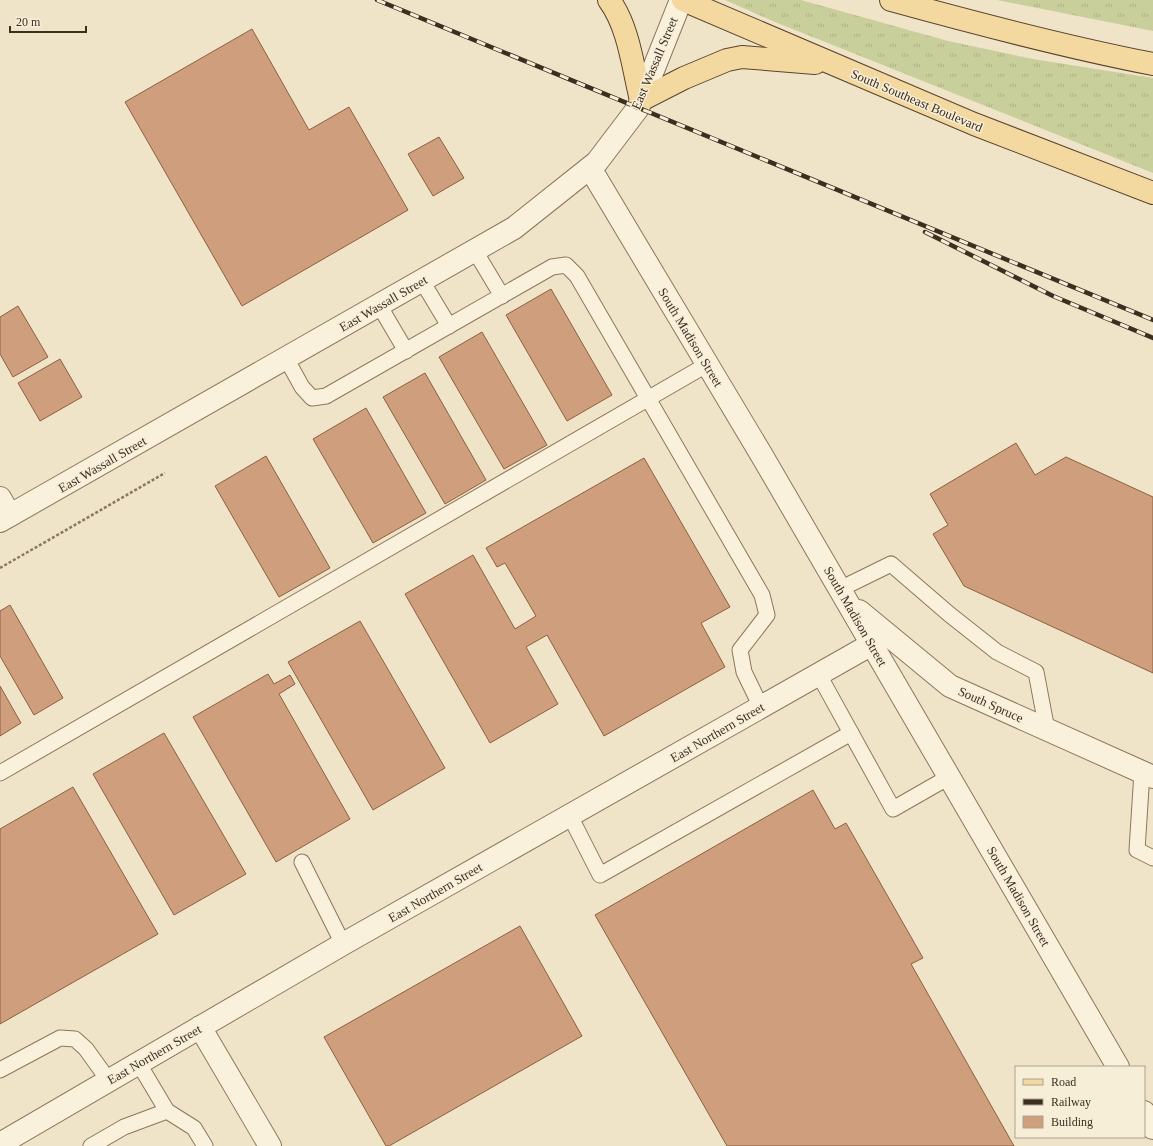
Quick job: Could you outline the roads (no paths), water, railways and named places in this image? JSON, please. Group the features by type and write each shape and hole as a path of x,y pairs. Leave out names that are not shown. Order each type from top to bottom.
{"main road":[{"path":"609,0 624,28 641,100 684,78 727,60 742,57 832,64"},
{"name":"South Southeast Boulevard","path":"682,0 974,124 1153,193"},
{"path":"891,0 978,24 1116,57 1153,64"}],"street":[{"name":"East Wassall Street","path":"3,512 286,358 514,228 597,162 638,108 682,0"},
{"name":"South Madison Street","path":"590,168 708,364 844,595 1117,1066"},
{"name":"South Spruce","path":"844,595 950,686 1147,775"},
{"name":"East Northern Street","path":"0,1144 343,944 872,644"},
{"path":"200,1028 270,1146"},
{"path":"1145,1114 1153,1128"}],"lane":[{"path":"475,251 502,296"},
{"path":"286,358 302,387 312,398 326,396 552,267 566,266 577,276 762,595 767,614 740,650 744,672 761,707"},
{"path":"422,281 449,326"},
{"path":"379,305 406,351"},
{"path":"0,773 708,364"},
{"path":"844,595 891,564 996,652 1036,672 1047,730"},
{"path":"819,675 893,809 949,777"},
{"path":"570,816 600,875 851,733"},
{"path":"1147,775 1136,850 1153,858"},
{"path":"302,862 343,944"},
{"path":"0,1070 60,1038 75,1038 86,1049 109,1080"},
{"path":"138,1064 167,1111 194,1128 205,1146"},
{"path":"91,1146 124,1127 167,1111"}],"railway":[{"path":"377,0 1153,320"},
{"path":"925,232 1053,296 1153,338"}]}
